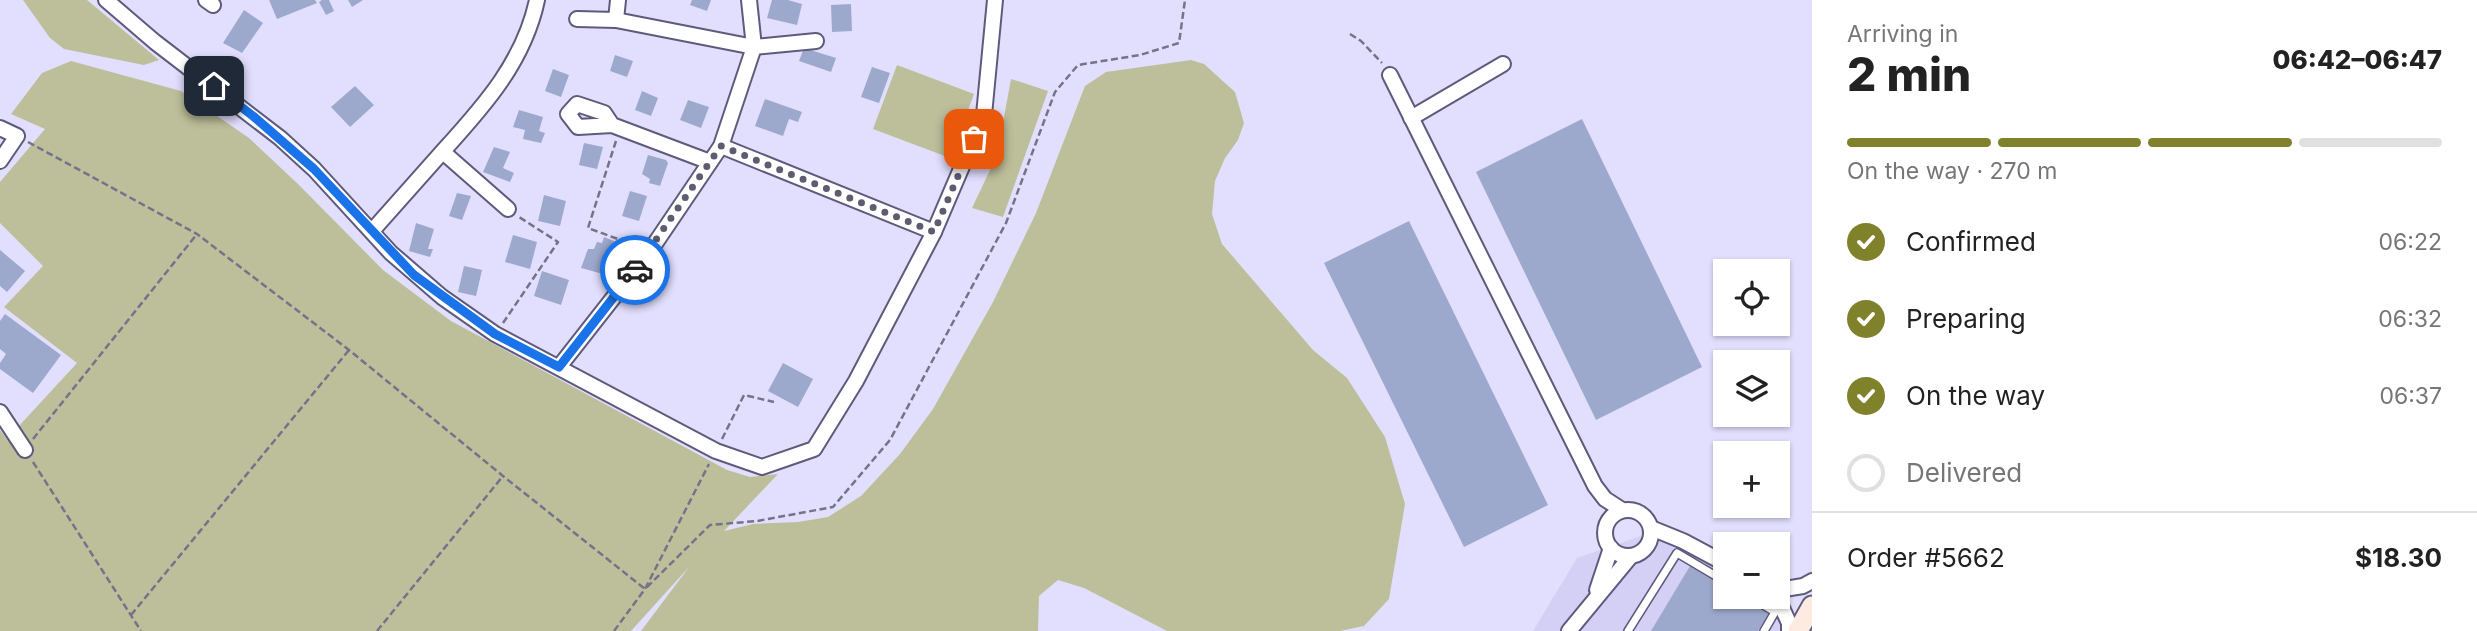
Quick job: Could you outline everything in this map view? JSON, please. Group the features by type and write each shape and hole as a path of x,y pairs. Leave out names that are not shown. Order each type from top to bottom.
{"main road":[{"path":"1798,631 1812,606"}],"street":[{"path":"106,0 155,42 280,138 314,169 414,275 495,334 716,452 762,467 814,449 856,381 934,232 984,116 995,0"},
{"path":"372,231 443,152 511,68 531,25 537,0"},
{"path":"617,20 618,0"},
{"path":"559,367 650,251 721,146 754,47 749,0"},
{"path":"577,19 617,20 754,47 816,41"},
{"path":"1411,118 1503,64"},
{"path":"1390,75 1595,486 1605,499 1622,510 1637,511 1644,515 1651,528 1651,536 1638,553 1595,598 1569,631"},
{"path":"616,127 710,162"},
{"path":"0,128 18,136 0,161"},
{"path":"721,146 934,232"},
{"path":"443,152 508,209"},
{"path":"0,412 25,450"},
{"path":"1605,499 1609,519 1605,534 1611,548 1623,556 1680,547"},
{"path":"1609,519 1622,510"},
{"path":"1651,528 1680,547 1713,559"},
{"path":"1595,598 1611,548"},
{"path":"1790,588 1812,581"},
{"path":"1783,609 1789,623 1789,631"}],"lane":[{"path":"1628,631 1680,547 1713,572"},
{"path":"1764,631 1775,612 1770,609"}],"path":[{"path":"645,589 710,526 757,521 832,507 890,440 1006,223 1055,92 1078,65 1140,55 1179,43 1185,0"},
{"path":"1350,34 1362,41 1380,59 1390,75"},
{"path":"616,127 588,228 650,251"},
{"path":"18,136 197,233 349,350 645,589"},
{"path":"495,334 558,242 508,209"},
{"path":"141,631 25,450 197,233"},
{"path":"130,616 349,350"},
{"path":"614,631 645,589 744,395 774,402"},
{"path":"377,631 503,476"}],"shaded area":[{"path":"1658,530 1713,564 1713,609 1786,609 1791,612 1779,631 1533,631 1577,558"}],"green space":[{"path":"23,0 87,0 159,60 144,65 64,49 50,38"},
{"path":"1191,60 1204,64 1235,92 1244,123 1238,140 1225,158 1215,181 1212,214 1222,244 1313,350 1347,378 1385,437 1405,504 1389,599 1364,626 1340,631 1167,631 1084,588 1058,580 1039,596 1038,631 641,631 689,567 631,631 0,631 0,430 7,439 77,363 4,307 43,266 0,223 0,182 45,129 11,114 42,73 71,61 181,91 249,138 383,270 451,321 727,470 750,477 778,474 724,531 753,524 798,522 828,517 861,496 900,454 933,409 993,302 1036,213 1085,86 1106,72"},
{"path":"897,65 974,94 950,158 873,129"},
{"path":"1011,79 1048,91 1003,217 972,208 991,168"}],"building":[{"path":"269,0 315,0 317,3 277,19"},
{"path":"329,0 334,11 326,15 319,2"},
{"path":"348,0 363,0 352,7"},
{"path":"692,0 711,0 707,11 690,5"},
{"path":"772,0 788,0 802,4 797,25 767,18"},
{"path":"851,4 852,31 832,32 831,5"},
{"path":"244,10 263,23 242,53 223,43"},
{"path":"804,48 836,58 831,72 799,61"},
{"path":"615,55 633,61 627,77 610,71"},
{"path":"872,67 890,73 879,103 861,97"},
{"path":"553,69 569,75 561,97 545,91"},
{"path":"355,86 374,105 350,127 331,107"},
{"path":"642,91 658,98 651,116 635,110"},
{"path":"765,99 802,112 798,122 789,119 783,136 755,126"},
{"path":"688,100 709,107 701,128 680,120"},
{"path":"519,110 543,117 539,131 545,133 541,143 523,139 525,130 513,127"},
{"path":"1582,119 1702,367 1596,420 1476,172"},
{"path":"584,143 603,147 597,169 579,165"},
{"path":"494,147 510,152 503,168 514,173 510,182 483,172"},
{"path":"648,155 668,163 660,186 649,183 650,179 642,174"},
{"path":"630,191 647,196 639,221 622,216"},
{"path":"457,193 471,196 462,220 449,216"},
{"path":"544,195 566,201 560,226 538,221"},
{"path":"1409,221 1548,505 1464,547 1324,263"},
{"path":"416,223 434,229 428,249 433,249 430,257 409,251"},
{"path":"513,235 537,242 530,269 505,262"},
{"path":"604,237 614,241 603,274 581,268 588,249 594,249 597,242 602,243"},
{"path":"0,250 25,271 7,292 0,286"},
{"path":"464,266 482,270 476,296 458,292"},
{"path":"542,271 569,280 561,305 534,296"},
{"path":"5,314 61,355 33,393 0,369 0,363 6,354 0,349 0,321"},
{"path":"783,363 813,379 798,407 768,391"},
{"path":"1690,566 1713,579 1713,609 1762,609 1769,613 1758,631 1651,631"}],"way so far":[{"path":"635,270 721,146 934,232 974,139"}],"route":[{"path":"214,86 280,138 314,169 414,275 495,334 559,367 635,270"}]}
